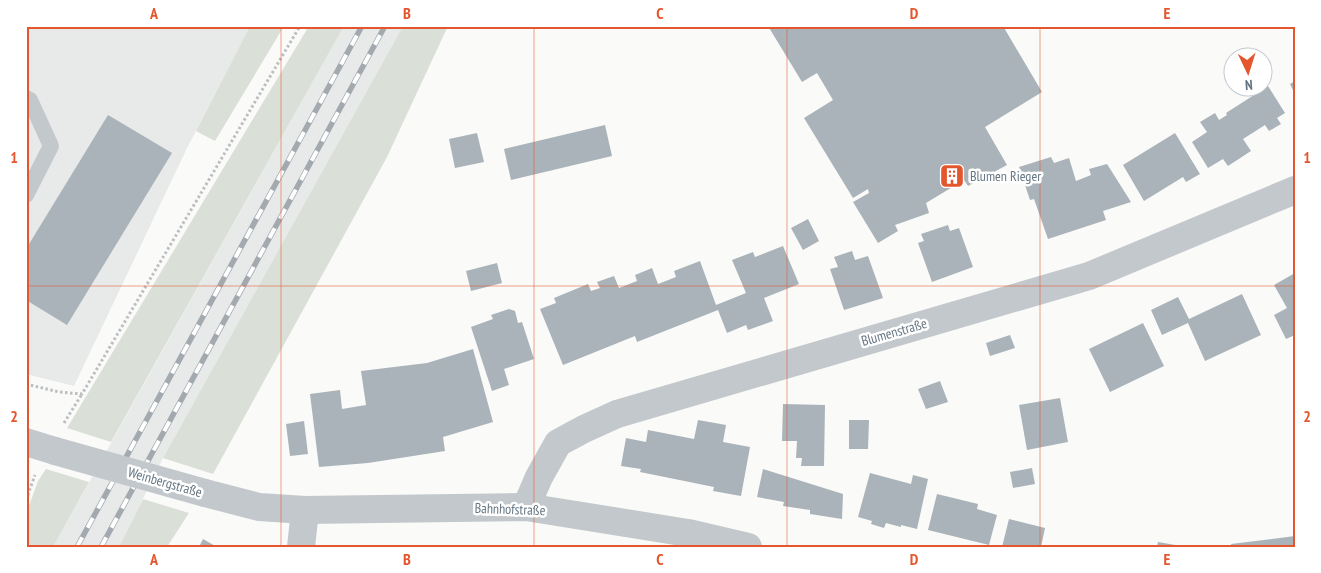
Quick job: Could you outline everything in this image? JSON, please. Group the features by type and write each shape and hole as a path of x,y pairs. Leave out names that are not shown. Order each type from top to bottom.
{"street":[{"name":"Blumenstraße","path":"526,507 539,477 558,444 584,429 617,414 1089,276 1295,190"},
{"name":"Weinbergstraße","path":"26,442 47,459 205,493 259,507 305,510"},
{"name":"Bahnhofstraße","path":"305,510 526,507 688,533 748,547"},
{"path":"301,547 305,510"}],"lane":[{"path":"26,98 30,100 51,146 26,195"}],"path":[{"path":"26,384 59,392 82,394 300,26"},
{"path":"26,500 47,459"}],"shaded area":[{"path":"26,26 250,26 187,148 74,386 26,374"},
{"path":"250,26 284,26 215,141 196,131"},
{"path":"309,26 344,26 111,442 67,428"},
{"path":"344,26 403,26 163,458 119,547 53,547"},
{"path":"403,26 448,26 387,157 213,474 163,458"},
{"path":"46,469 89,482 53,547 26,547 26,514 38,481"},
{"path":"143,499 189,513 167,547 119,547"}],"building":[{"path":"768,26 1003,26 1042,92 985,127 1007,165 968,186 964,180 926,203 929,213 895,225 898,231 878,243 853,202 869,193 868,189 853,198 804,118 833,100 817,73 802,82"},
{"path":"1295,81 1295,94 1290,84"},
{"path":"1274,96 1285,113 1277,118 1281,124 1269,131 1265,125 1243,139 1251,151 1228,166 1223,159 1208,168 1192,142 1207,132 1200,122 1215,113 1219,120 1227,115 1226,113 1249,98 1274,98"},
{"path":"108,115 172,153 67,325 26,300 26,249"},
{"path":"605,125 612,156 511,180 504,149"},
{"path":"477,133 484,162 455,168 449,139"},
{"path":"1175,133 1200,174 1186,182 1183,177 1144,201 1123,165"},
{"path":"1051,157 1054,163 1069,158 1076,181 1091,175 1089,169 1107,164 1131,202 1103,211 1106,220 1048,239 1034,199 1030,200 1019,167"},
{"path":"808,219 819,241 803,250 791,228"},
{"path":"948,225 950,231 959,228 973,267 932,282 918,243 924,241 921,234"},
{"path":"783,246 799,284 764,298 773,321 748,330 746,325 727,333 718,310 637,342 635,336 563,365 540,309 556,303 554,298 588,284 591,291 600,288 597,282 614,276 619,288 637,281 635,275 652,268 658,284 676,277 674,271 700,261 716,305 746,293 732,260 753,252 755,257"},
{"path":"852,251 855,260 868,256 883,298 844,310 830,269 838,267 834,257"},
{"path":"497,263 502,283 471,291 466,271"},
{"path":"1295,273 1295,335 1286,339 1274,315 1287,308 1274,285"},
{"path":"1242,294 1261,335 1205,361 1188,323 1162,335 1151,310 1178,297 1189,319"},
{"path":"509,309 515,311 518,323 522,322 534,359 504,369 509,385 492,391 471,327 493,319 491,315"},
{"path":"1143,323 1164,366 1110,392 1089,349"},
{"path":"1010,335 1015,348 990,356 986,343"},
{"path":"473,349 493,422 443,437 445,451 368,463 319,467 310,394 340,390 342,409 366,405 361,371 427,363"},
{"path":"940,381 948,402 926,409 918,389"},
{"path":"1060,398 1068,442 1027,450 1019,405"},
{"path":"783,404 825,405 824,466 801,466 802,458 796,458 797,441 782,441"},
{"path":"698,420 726,425 723,442 750,447 741,496 713,491 714,487 640,472 641,469 621,466 626,438 646,442 648,430 694,439"},
{"path":"849,420 869,420 868,449 849,449"},
{"path":"304,421 308,454 290,456 286,424"},
{"path":"1032,468 1035,484 1013,488 1010,472"},
{"path":"763,469 843,494 842,519 810,514 810,510 783,506 784,502 757,497"},
{"path":"870,473 911,484 913,475 928,479 917,529 886,523 884,528 871,524 872,521 858,517"},
{"path":"937,494 978,504 977,509 997,515 989,545 928,530"},
{"path":"1009,519 1045,528 1041,547 1002,547"},
{"path":"1295,536 1295,547 1232,547 1231,544"},
{"path":"203,539 217,547 199,547"},
{"path":"1158,542 1181,546 1157,547"}],"railway":[{"path":"77,547 362,26"},
{"path":"101,547 385,26"}],"place":[{"name":"Blumen Rieger","path":"952,176"}]}
